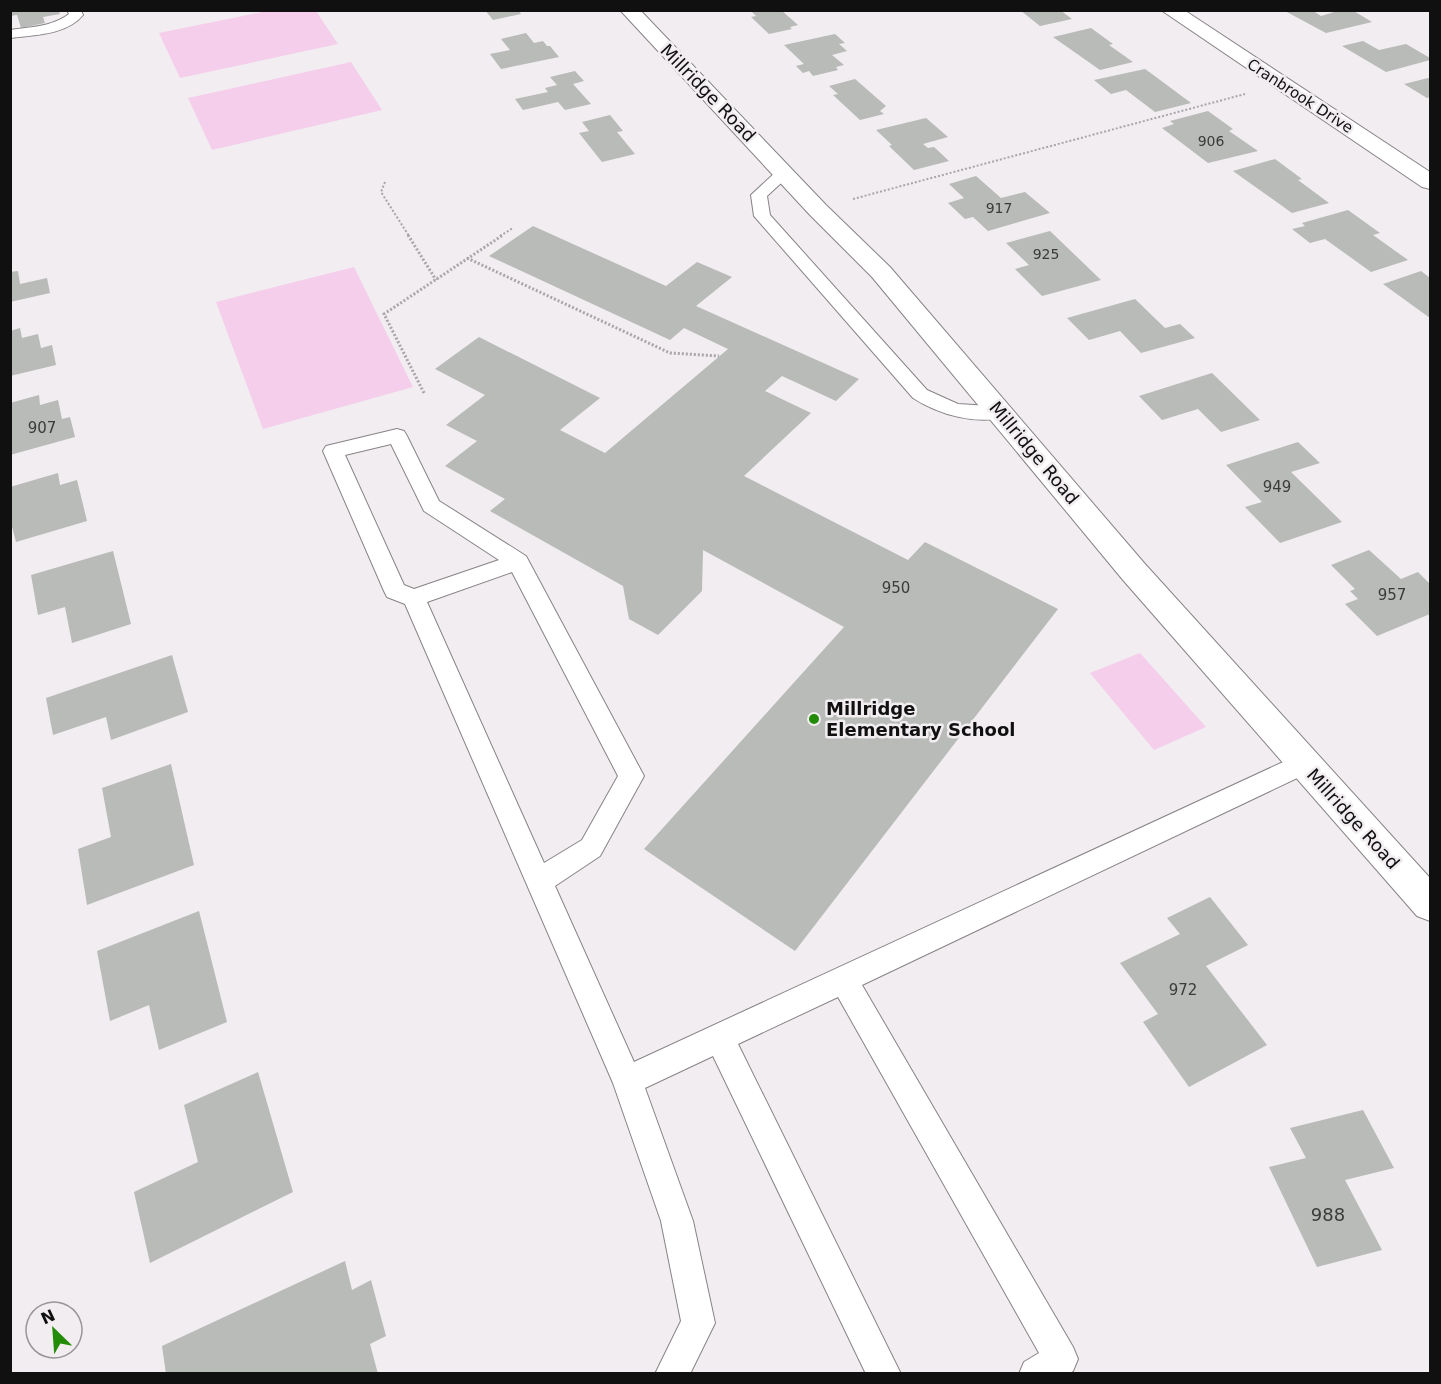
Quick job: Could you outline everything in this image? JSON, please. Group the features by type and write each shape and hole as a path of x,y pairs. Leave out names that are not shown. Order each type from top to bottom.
{"street":[{"name":"Millridge Road","path":"629,10 880,272 1134,572 1303,764 1431,904"},
{"name":"Cranbrook Drive","path":"1170,10 1431,182"}],"lane":[{"path":"10,34 56,26 76,15 74,10"},
{"path":"784,173 759,195 762,216 920,394 937,405 958,412 1000,412"},
{"path":"518,562 414,598 395,591 333,451 397,436 431,506 518,562 632,776 591,848 539,881"},
{"path":"414,598 627,1081 677,1221 698,1323 672,1374"},
{"path":"627,1081 1303,764"},
{"path":"843,979 1061,1359 1036,1374"},
{"path":"719,1037 884,1374"}],"path":[{"path":"849,200 1249,93"},
{"path":"385,182 381,192 436,280"},
{"path":"424,393 384,314 513,228"},
{"path":"468,258 670,354 719,356"}],"shaded area":[{"path":"267,11 316,11 338,44 180,78 159,33"},
{"path":"351,62 382,110 212,150 188,98"},
{"path":"354,267 413,387 263,429 216,302"},
{"path":"1140,653 1206,727 1154,750 1090,673"}],"building":[{"path":"10,10 58,10 60,14 43,17 45,23 21,28 17,15 10,16"},
{"path":"485,10 518,10 521,14 493,20"},
{"path":"750,10 781,10 798,25 790,27 792,29 769,34 751,17 756,16"},
{"path":"1020,10 1060,10 1072,19 1040,26"},
{"path":"1283,10 1312,10 1321,16 1341,10 1352,10 1372,22 1326,33"},
{"path":"1091,28 1113,44 1109,45 1133,62 1100,70 1053,37"},
{"path":"526,33 534,43 543,41 550,46 559,57 501,69 490,54 510,50 501,39"},
{"path":"835,34 845,43 839,44 847,51 832,55 844,65 836,67 838,70 813,76 809,71 803,73 796,66 804,64 784,45"},
{"path":"1363,41 1379,50 1406,44 1430,60 1386,72 1342,46"},
{"path":"1145,69 1191,103 1155,112 1126,90 1111,94 1094,80"},
{"path":"575,71 584,81 573,84 591,104 565,110 558,102 523,110 515,99 548,92 545,88 557,85 550,77"},
{"path":"855,79 886,106 880,111 884,114 860,120 833,95 838,94 829,86"},
{"path":"1430,79 1430,97 1427,98 1404,84"},
{"path":"1208,111 1233,129 1229,131 1258,151 1208,163 1162,128 1174,124 1170,121"},
{"path":"610,115 623,131 617,132 635,154 602,162 579,133 589,131 582,122"},
{"path":"926,118 948,137 923,144 928,148 934,147 949,161 914,170 876,130"},
{"path":"1275,159 1329,203 1292,213 1233,171"},
{"path":"976,176 1001,198 1025,192 1050,213 988,231 973,217 965,219 948,203 964,198 949,184"},
{"path":"1348,210 1380,233 1373,235 1408,260 1371,272 1325,239 1310,243 1292,229 1305,226 1302,223"},
{"name":"Millridge Elementary School","path":"533,226 666,286 697,262 732,277 696,306 859,379 836,401 782,376 765,391 811,413 744,476 908,560 925,542 1058,609 795,951 644,849 844,627 703,550 702,591 658,635 629,619 623,586 490,511 505,499 445,466 477,441 446,425 485,395 435,369 479,337 600,398 560,430 605,453 728,349 684,328 670,340 489,256"},
{"path":"1050,231 1101,280 1042,296 1015,269 1029,265 1006,243"},
{"path":"18,271 20,284 47,278 50,293 10,302 10,272"},
{"path":"1421,271 1430,278 1430,318 1383,284"},
{"path":"1135,299 1165,328 1180,324 1195,338 1141,353 1120,331 1089,340 1067,318"},
{"path":"20,328 22,338 38,334 41,348 52,345 56,365 10,376 10,331"},
{"path":"1212,373 1260,420 1221,432 1198,409 1162,420 1139,396"},
{"path":"39,395 40,405 58,400 62,419 70,417 75,437 10,455 10,403"},
{"path":"1298,442 1320,463 1291,472 1342,522 1280,543 1245,507 1262,502 1226,465"},
{"path":"58,473 60,485 77,480 87,521 16,542 10,519 10,487"},
{"path":"1369,550 1401,579 1418,572 1430,584 1430,614 1377,636 1345,604 1358,599 1350,591 1355,589 1331,565"},
{"path":"113,551 131,624 72,643 65,607 38,615 31,575"},
{"path":"172,655 188,712 111,740 106,717 53,735 46,698"},
{"path":"171,764 194,865 87,905 78,849 111,837 102,788"},
{"path":"1210,897 1248,945 1206,966 1267,1045 1189,1087 1143,1022 1158,1014 1120,963 1180,934 1167,918"},
{"path":"199,911 227,1022 159,1050 149,1005 110,1021 97,951"},
{"path":"258,1072 293,1192 150,1263 134,1192 198,1162 184,1105"},
{"path":"1363,1110 1394,1168 1345,1180 1382,1250 1317,1267 1269,1167 1306,1158 1290,1128"},
{"path":"345,1261 352,1290 371,1280 386,1336 370,1344 378,1374 166,1374 162,1346"}],"place":[{"name":"Millridge Elementary School","path":"814,719"}]}
